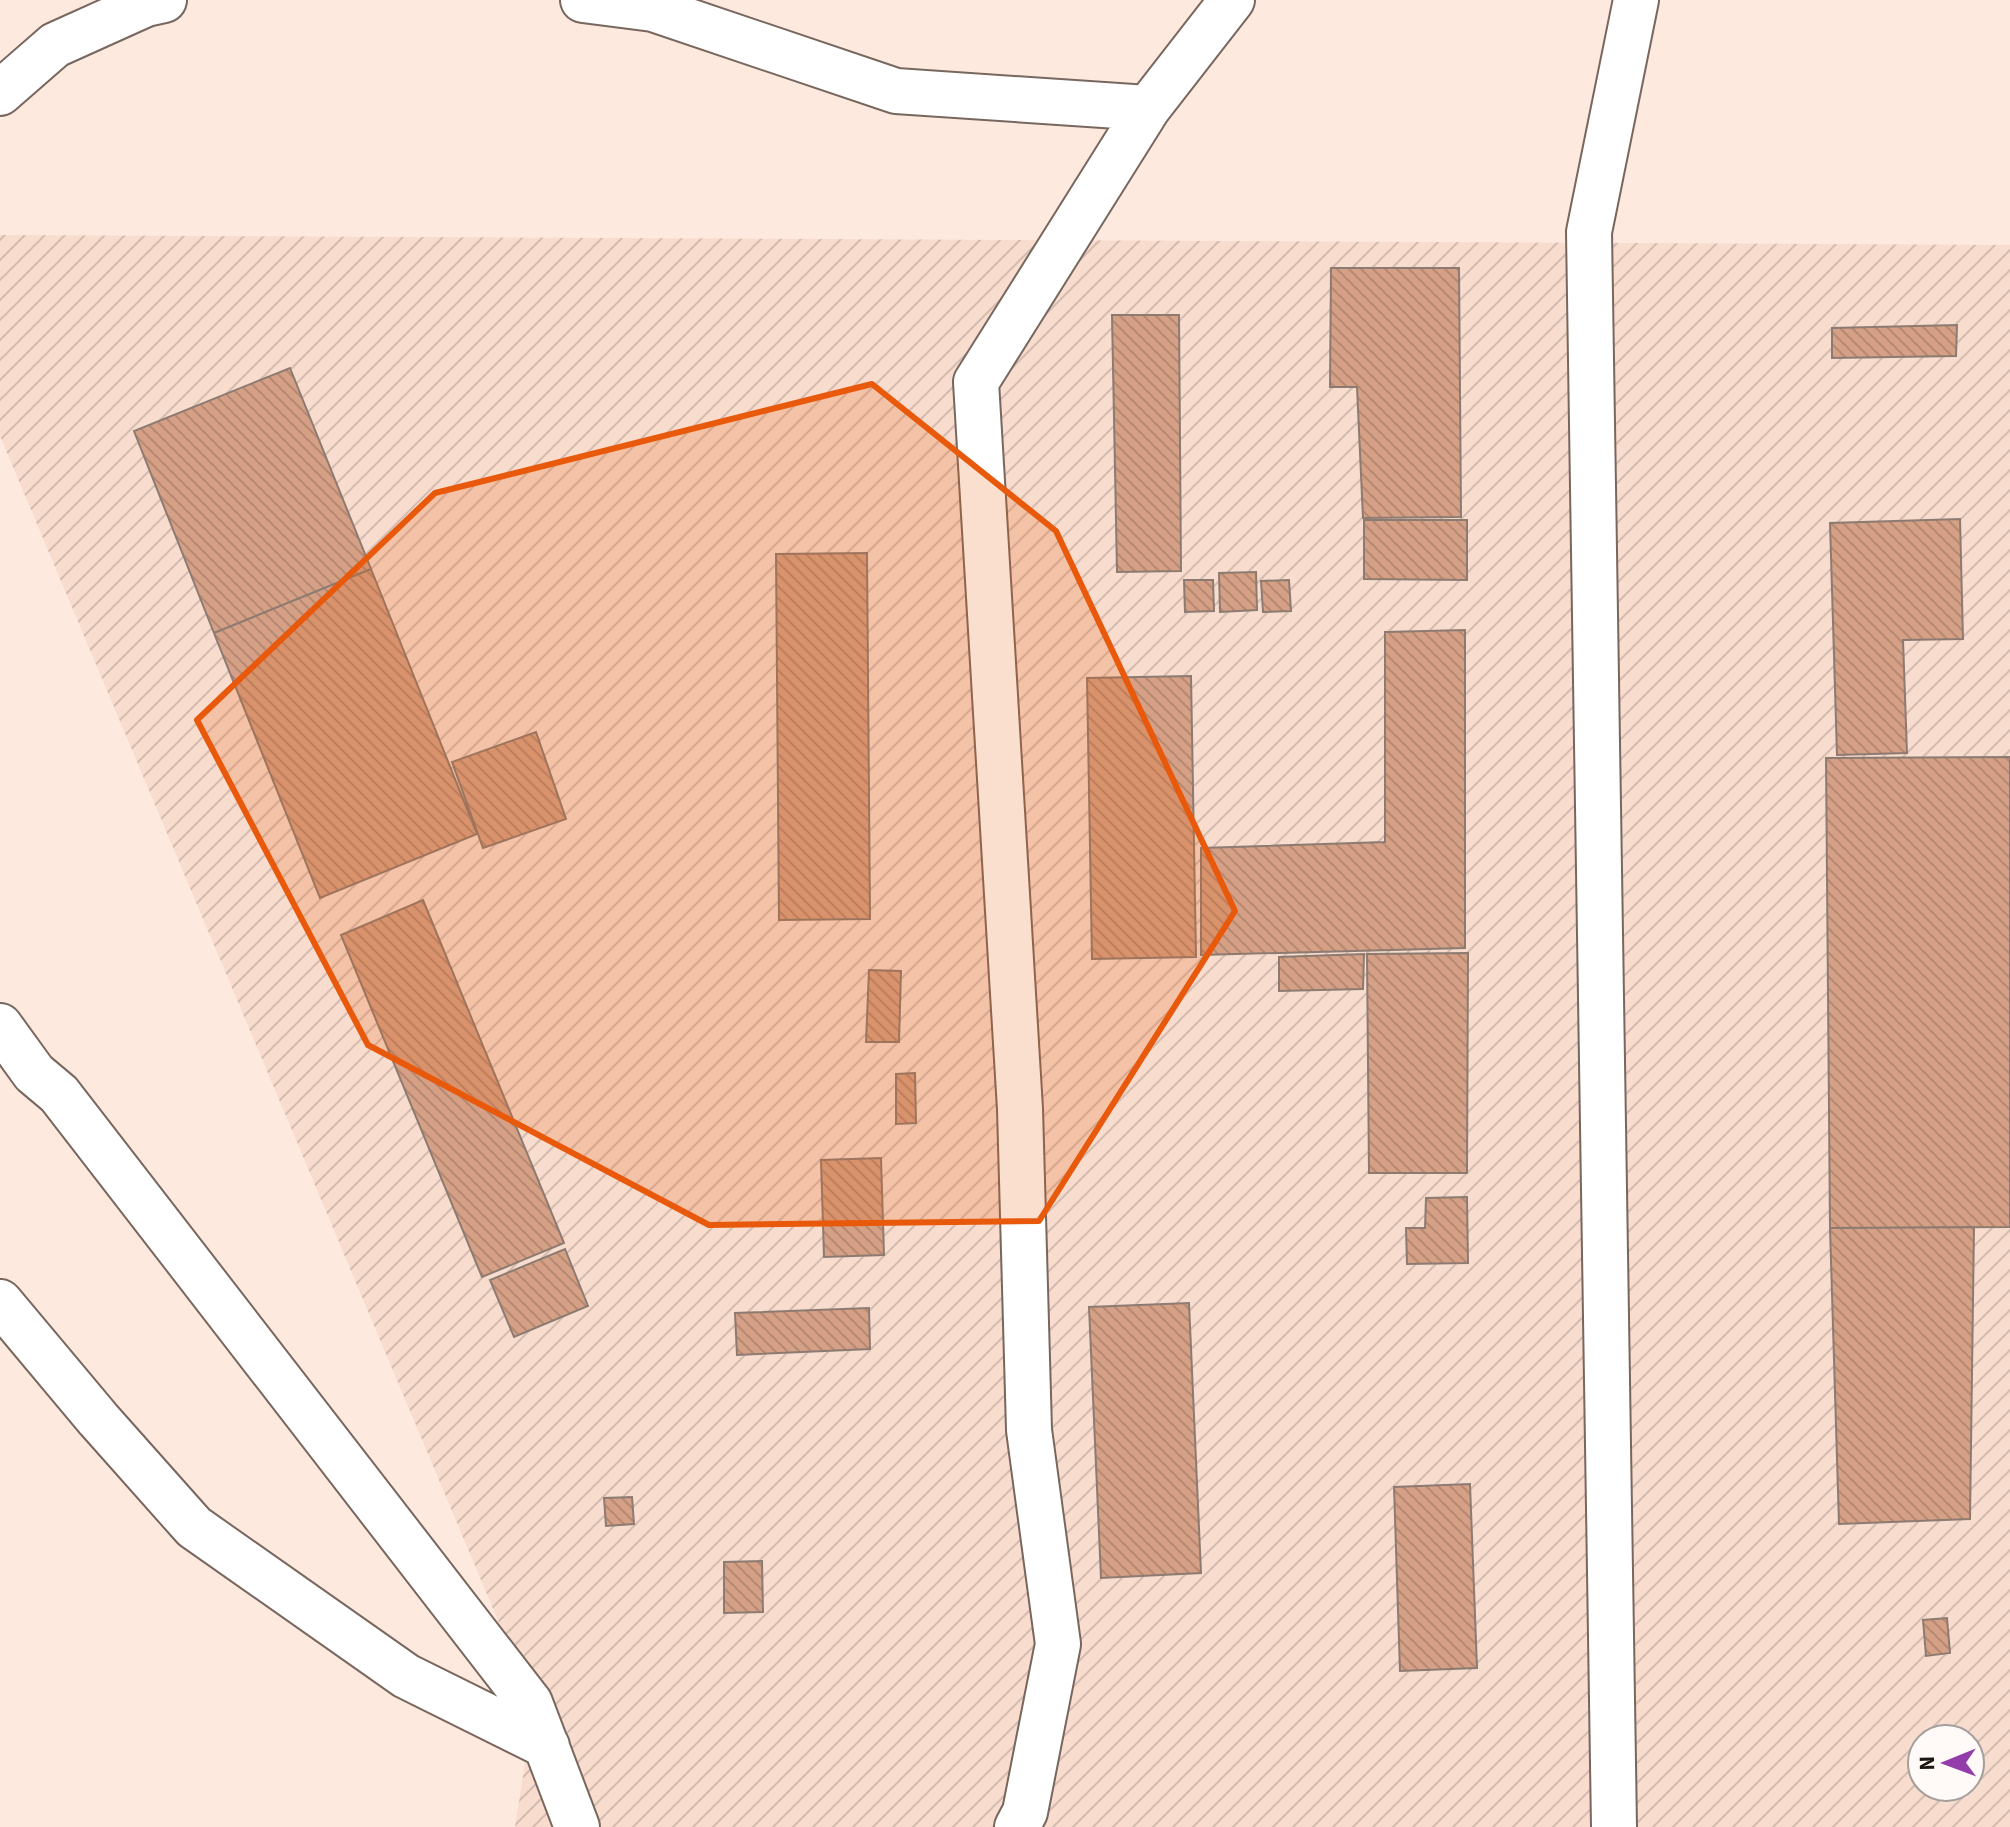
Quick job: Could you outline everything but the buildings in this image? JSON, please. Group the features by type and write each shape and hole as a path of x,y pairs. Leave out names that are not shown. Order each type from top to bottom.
{"street":[{"path":"0,93 55,45 146,4 164,0"},
{"path":"583,0 653,9 896,91 1148,108"},
{"path":"1017,1827 1025,1812 1058,1644 1029,1430 1019,1093 976,382 1148,108 1232,0"},
{"path":"1614,1827 1589,232 1636,0"},
{"path":"0,1026 34,1073 59,1094 530,1703 571,1823"},
{"path":"0,1302 194,1527 406,1676 547,1746"}],"highlighted area":[{"path":"872,384 1056,531 1235,911 1039,1221 709,1225 368,1045 197,720 435,493"}],"shaded area":[{"path":"0,235 2010,245 2010,1827 515,1827 534,1706 0,436"}]}
